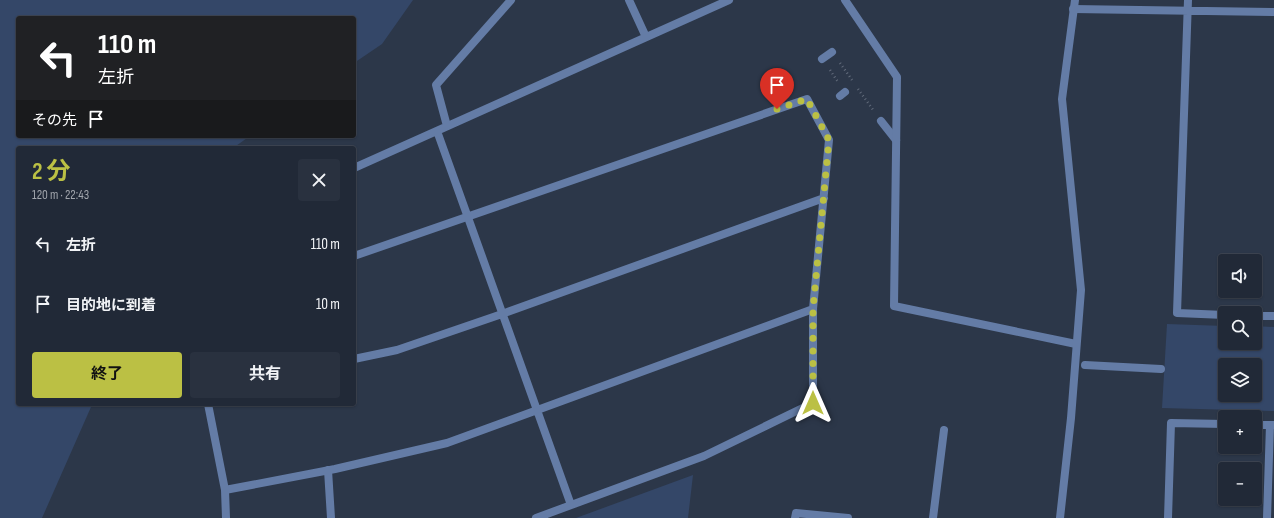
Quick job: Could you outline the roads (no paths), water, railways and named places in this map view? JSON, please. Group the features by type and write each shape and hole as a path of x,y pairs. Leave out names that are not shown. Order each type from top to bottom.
{"street":[{"path":"447,126 436,85 511,0"},
{"path":"629,0 646,37"},
{"path":"356,167 729,0"},
{"path":"845,0 897,77 894,306 1076,344"},
{"path":"1060,518 1071,418 1081,290 1062,99 1075,0"},
{"path":"1188,0 1177,313 1218,315"},
{"path":"1074,9 1274,12"},
{"path":"822,59 832,52"},
{"path":"356,255 807,99 817,111 829,140 813,309 813,403 704,456 536,518"},
{"path":"882,121 896,140"},
{"path":"437,131 571,505"},
{"path":"356,359 397,350 502,314 824,198"},
{"path":"225,490 328,470 447,443 538,411 813,309"},
{"path":"1262,316 1274,316"},
{"path":"1085,365 1161,369"},
{"path":"208,406 225,490 226,518"},
{"path":"1168,518 1171,423 1218,424"},
{"path":"1267,518 1272,425"},
{"path":"933,518 944,430"},
{"path":"328,470 331,518"},
{"path":"795,518 796,513 848,518"}]}
